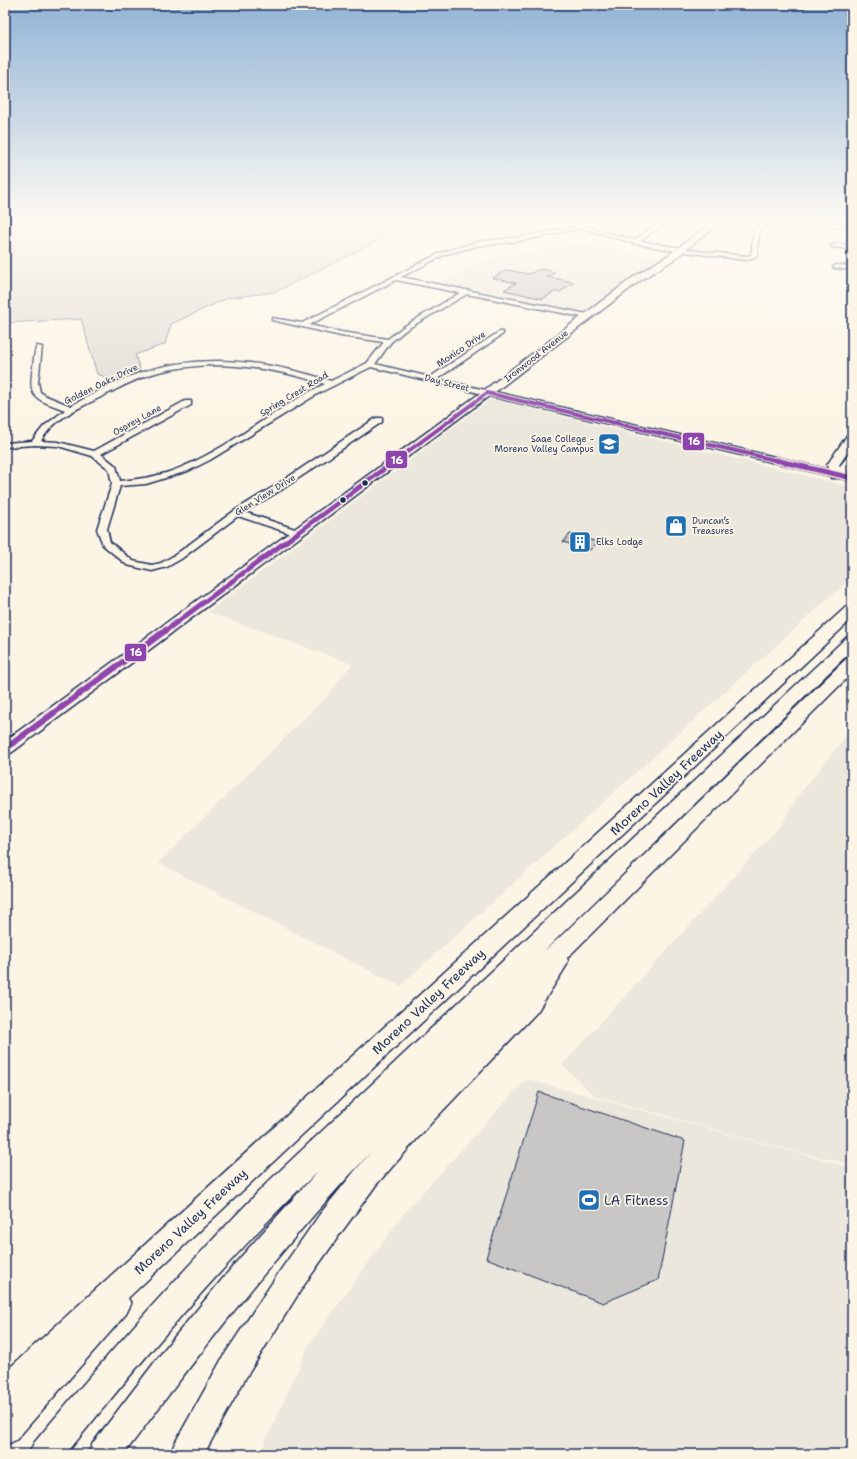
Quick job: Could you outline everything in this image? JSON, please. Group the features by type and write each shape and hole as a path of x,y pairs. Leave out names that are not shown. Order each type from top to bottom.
{"highway":[{"path":"852,437 833,465 836,475 846,468 852,459"},
{"name":"Moreno Valley Freeway","path":"5,1393 852,610"},
{"path":"45,1454 148,1332 224,1247 279,1190 852,641"},
{"path":"104,1454 178,1357 249,1269 339,1167 407,1096 511,993 568,943 852,663"},
{"path":"186,1454 234,1368 292,1278 330,1224 367,1176 423,1114 529,1005 568,943"},
{"path":"5,1429 184,1227"}],"main road":[{"name":"Ironwood Avenue","path":"5,749 487,393 624,288"},
{"name":"Day Street","path":"487,393 852,478"}],"street":[{"path":"304,325 375,288"},
{"path":"446,288 587,316"},
{"name":"Spring Crest Road","path":"116,484 146,481 185,469 207,458 330,383 370,365 389,341 405,328 466,292"},
{"path":"274,319 362,338 389,341"},
{"name":"Monico Drive","path":"432,379 500,333"},
{"path":"38,347 32,384 34,392 42,398 71,409"},
{"name":"Golden Oaks Drive","path":"35,443 47,426 57,417 140,376 160,370 185,365 238,364 266,366 282,369 330,383"},
{"name":"Day Street","path":"370,365 487,393"},
{"name":"Osprey Lane","path":"95,454 188,403"},
{"name":"Glen View Drive","path":"116,484 102,529 106,543 130,563 152,568 164,565 178,556 236,513 278,488 379,420"},
{"path":"5,445 35,443 58,444 95,454 113,468 116,484"},
{"path":"236,513 298,533"}],"shaded area":[{"path":"5,288 283,288 275,292 228,298 171,324 165,344 135,355 140,369 114,380 97,374 81,319 5,323"},
{"path":"447,288 624,288 586,315"},
{"path":"491,399 852,487 852,577 400,986 158,863 329,694 352,664 208,612"},
{"path":"852,729 852,1164 800,1153 595,1096 562,1065 780,826 798,796"},
{"path":"526,1079 852,1168 852,1454 260,1454 309,1345 404,1213"}],"building":[{"path":"507,288 565,288 560,292 554,292 543,299 504,290"},
{"name":"Elks Lodge","path":"570,534 598,542 590,550 563,542"},
{"name":"LA Fitness","path":"539,1092 685,1141 658,1280 603,1303 486,1258"}],"transit line":[{"name":"16","path":"5,749 487,393 852,478"}],"place":[{"name":"Sage College - Moreno Valley Campus","path":"609,444"},
{"name":"Duncan’s Treasures","path":"676,526"},
{"name":"Elks Lodge","path":"580,542"},
{"name":"LA Fitness","path":"589,1200"}]}
